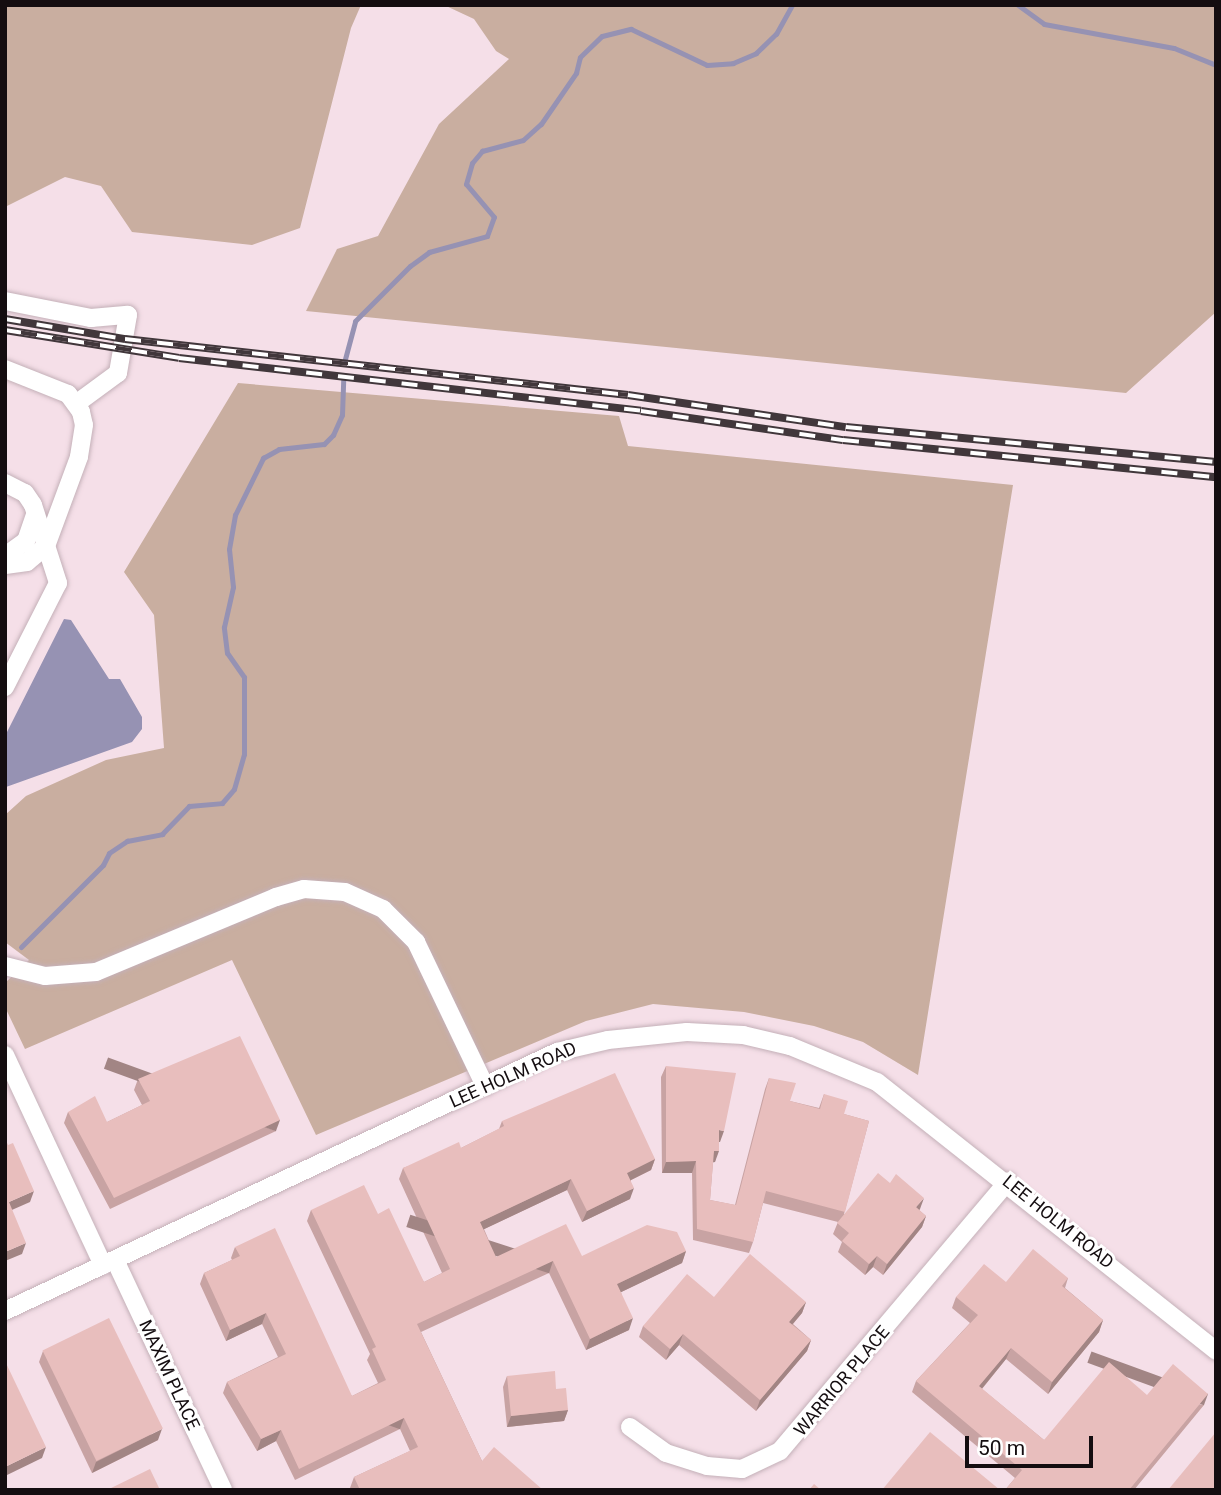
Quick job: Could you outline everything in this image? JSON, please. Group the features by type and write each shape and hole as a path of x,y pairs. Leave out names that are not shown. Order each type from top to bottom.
{"street":[{"path":"5,301 91,318 128,315 118,373 76,404"},
{"path":"5,369 54,385 76,404 84,438 46,546 27,562 5,565"},
{"path":"5,483 25,493 33,505 58,583 5,687"},
{"path":"5,556 33,531 33,505"},
{"path":"5,966 45,976 96,972 276,897 304,889 345,892 383,909 416,942 485,1086"},
{"name":"LEE HOLM ROAD","path":"5,1311 485,1086 581,1045 687,1032 755,1037 836,1061 877,1082 1008,1181 1216,1351"},
{"name":"MAXIM PLACE","path":"5,1055 223,1490"},
{"name":"WARRIOR PLACE","path":"630,1427 666,1453 707,1466 742,1469 780,1451 1008,1181"}],"shaded area":[{"path":"5,5 361,5 351,28 300,228 252,245 132,232 101,186 65,177 5,207"},
{"path":"444,5 1216,5 1216,312 1126,393 306,311 337,249 378,236 439,124 509,59 496,51 474,19"},
{"path":"238,383 619,416 628,446 1013,485 918,1075 863,1042 814,1026 744,1012 653,1004 586,1021 316,1135 232,960 25,1049 5,1007 5,983 29,960 5,942 5,815 26,796 106,760 164,748 154,615 124,572"},
{"path":"64,619 71,620 109,679 120,679 142,717 142,729 132,742 6,787 5,736"}],"building":[{"path":"240,1036 280,1120 114,1198 68,1112 95,1096 107,1122 150,1101 138,1079"},
{"path":"666,1066 736,1073 724,1131 719,1130 719,1151 714,1151 710,1200 736,1205 769,1078 796,1083 790,1101 820,1109 824,1094 848,1101 844,1114 869,1121 845,1212 766,1191 753,1242 697,1229 696,1161 666,1162"},
{"path":"615,1073 655,1159 627,1173 634,1188 587,1211 571,1179 480,1222 496,1257 566,1224 582,1256 647,1225 677,1232 686,1251 617,1284 633,1318 590,1339 553,1261 417,1324 482,1461 494,1447 543,1490 360,1490 354,1477 418,1447 404,1418 299,1469 281,1430 261,1439 227,1382 286,1354 266,1313 230,1330 204,1273 240,1256 235,1247 275,1228 352,1396 386,1380 372,1349 376,1347 311,1210 364,1185 378,1214 389,1208 424,1282 450,1269 403,1168 459,1142 461,1148 504,1126 502,1121"},
{"path":"5,1138 8,1145 13,1143 34,1191 9,1202 26,1243 5,1252"},
{"path":"878,1173 890,1183 896,1174 924,1198 916,1207 926,1216 887,1264 877,1256 869,1264 842,1241 849,1233 837,1223"},
{"path":"1033,1249 1068,1278 1062,1286 1103,1320 1052,1382 1011,1348 979,1386 1044,1440 1109,1362 1147,1395 1173,1364 1208,1394 1129,1490 1005,1490 1022,1470 916,1381 978,1315 956,1297 984,1264 1006,1282"},
{"path":"750,1254 806,1302 789,1322 811,1340 760,1400 683,1334 670,1349 643,1326 687,1274 714,1297"},
{"path":"109,1318 163,1429 96,1461 42,1350"},
{"path":"5,1361 46,1447 5,1467"},
{"path":"555,1371 556,1389 566,1388 568,1410 511,1416 507,1376"},
{"path":"930,1432 1000,1490 882,1490"},
{"path":"1216,1432 1216,1490 1168,1490"},
{"path":"150,1469 160,1490 107,1490"},
{"path":"814,1484 821,1490 809,1490"}],"waterway":[{"path":"345,359 355,321 410,266 429,252 487,236 494,217 466,184 472,163 482,151 523,140 541,124 576,73 580,57 602,36 631,29 707,65 733,63 756,53 776,34 792,5"},
{"path":"1018,5 1044,24 1174,48 1216,65"},
{"path":"21,947 103,865 109,853 127,841 162,834 189,806 222,803 234,789 244,754 244,677 227,653 224,627 233,587 229,549 235,515 263,458 279,449 324,444 333,435 342,415 343,380"}],"railway":[{"path":"5,319 125,339 628,395 846,427 1216,462"},
{"path":"5,330 179,358 641,411 843,440 1216,477"}]}
